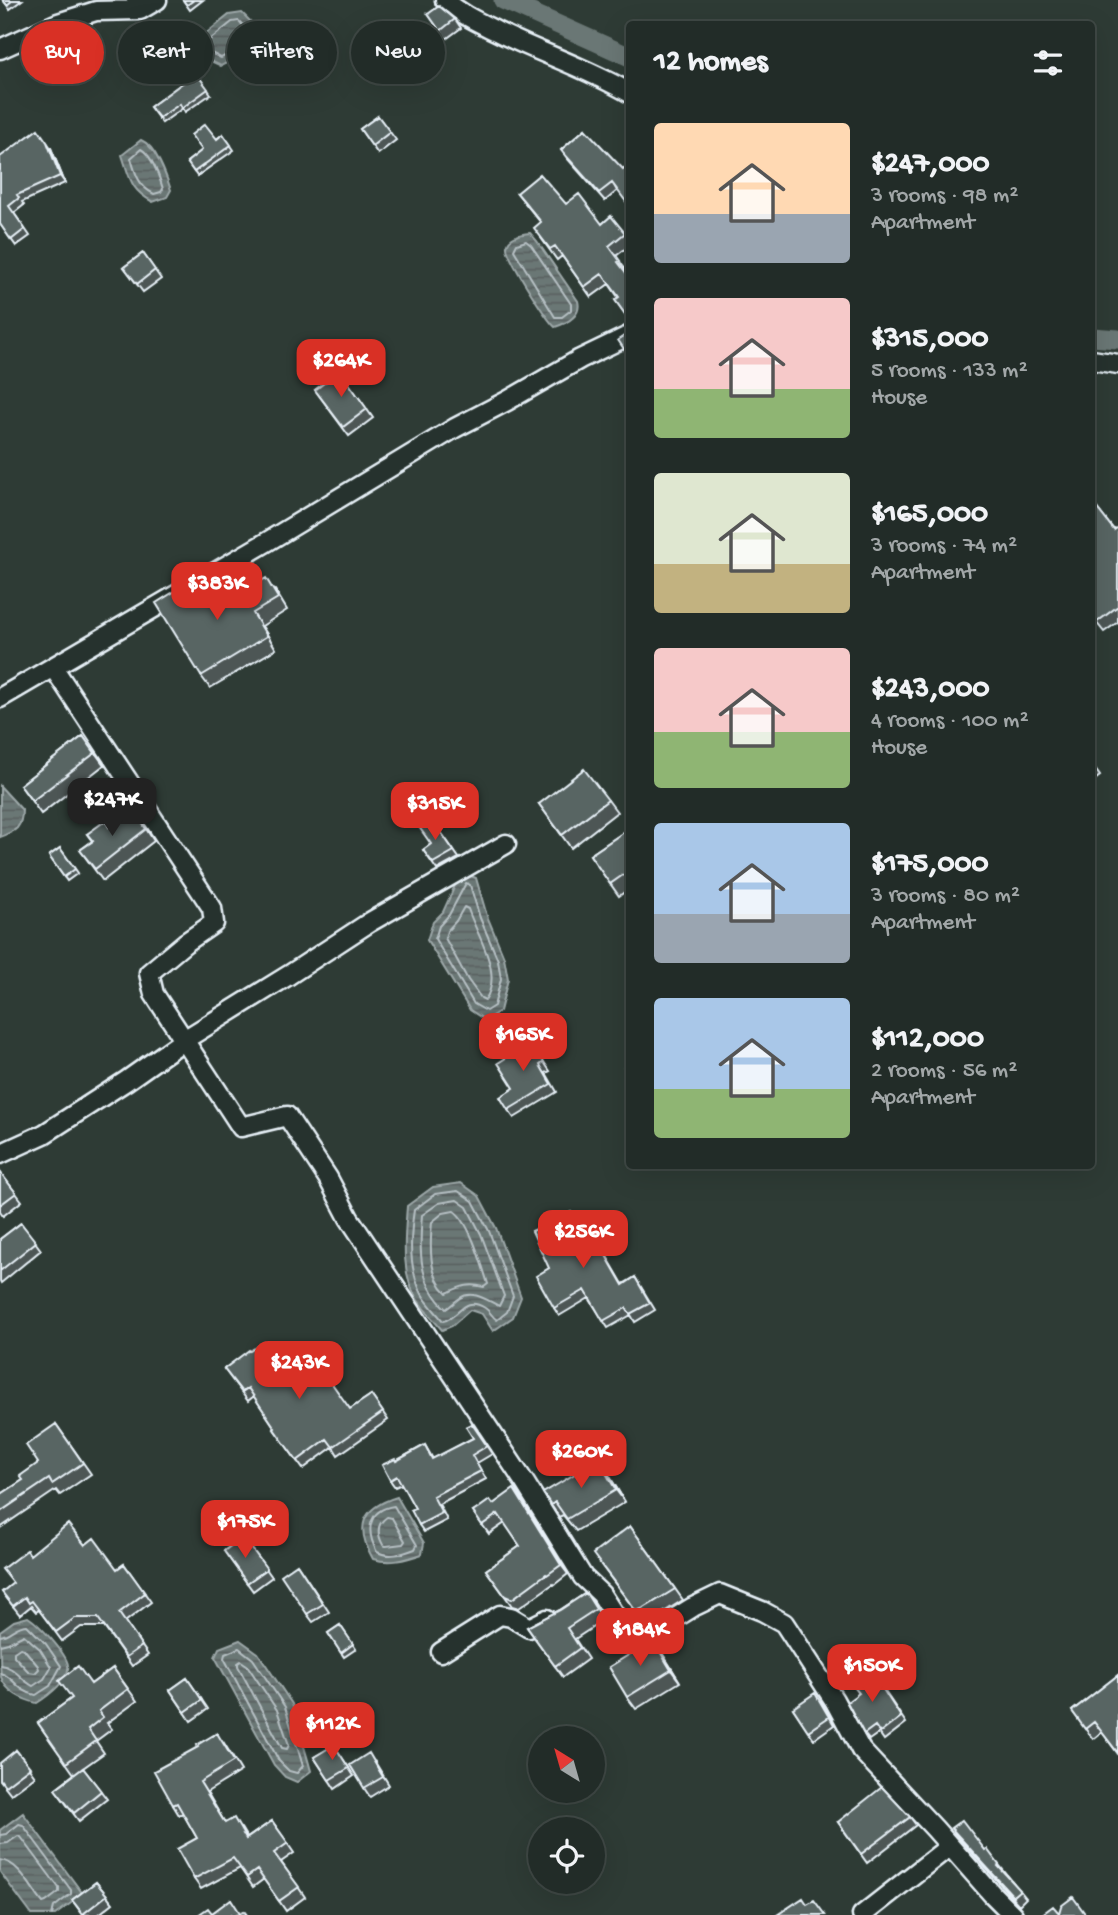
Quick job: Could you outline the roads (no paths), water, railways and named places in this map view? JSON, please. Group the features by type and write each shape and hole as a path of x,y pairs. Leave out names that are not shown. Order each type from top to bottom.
{"street":[{"path":"0,48 58,23 96,11 157,0"},
{"path":"445,0 457,11 527,47 603,78 626,91"},
{"path":"0,698 455,428 580,359 626,337"},
{"path":"1095,360 1118,364"},
{"path":"53,667 212,908 214,923 149,973 154,994 241,1127 287,1116 328,1178 349,1218 518,1472 583,1577 590,1594 601,1594 626,1633 639,1635 656,1630 720,1594 784,1623 834,1700 861,1750 1013,1915"},
{"path":"0,1154 44,1134 184,1040 370,922 506,844"},
{"path":"441,1652 500,1615 511,1617 529,1628 563,1611"},
{"path":"862,1915 950,1846"}],"water":[{"path":"242,13 250,21 227,21 227,63 221,66 213,62 213,28 229,15"},
{"path":"141,140 156,155 171,190 167,197 153,202 135,188 122,155"},
{"path":"530,233 578,301 576,315 555,327 527,287 508,252 510,240"},
{"path":"0,786 22,810 17,828 0,837"},
{"path":"466,874 476,878 487,916 504,957 508,979 500,1011 485,1020 470,1010 427,940 433,922 443,912 458,879"},
{"path":"461,1183 479,1196 496,1228 521,1297 513,1317 493,1331 482,1314 470,1310 452,1326 442,1330 417,1299 408,1278 405,1254 407,1206 433,1187"},
{"path":"397,1497 424,1543 422,1554 398,1561 373,1559 364,1537 365,1520 376,1507"},
{"path":"28,1617 51,1639 68,1665 62,1681 37,1703 16,1694 7,1687 1,1677 0,1631 14,1621"},
{"path":"240,1640 258,1653 292,1704 311,1771 297,1782 285,1777 274,1765 215,1657 219,1648"},
{"path":"23,1813 83,1894 55,1915 32,1915 0,1872 0,1830"}],"waterway":[{"path":"503,0 626,55"},
{"path":"1095,337 1118,339"}]}
